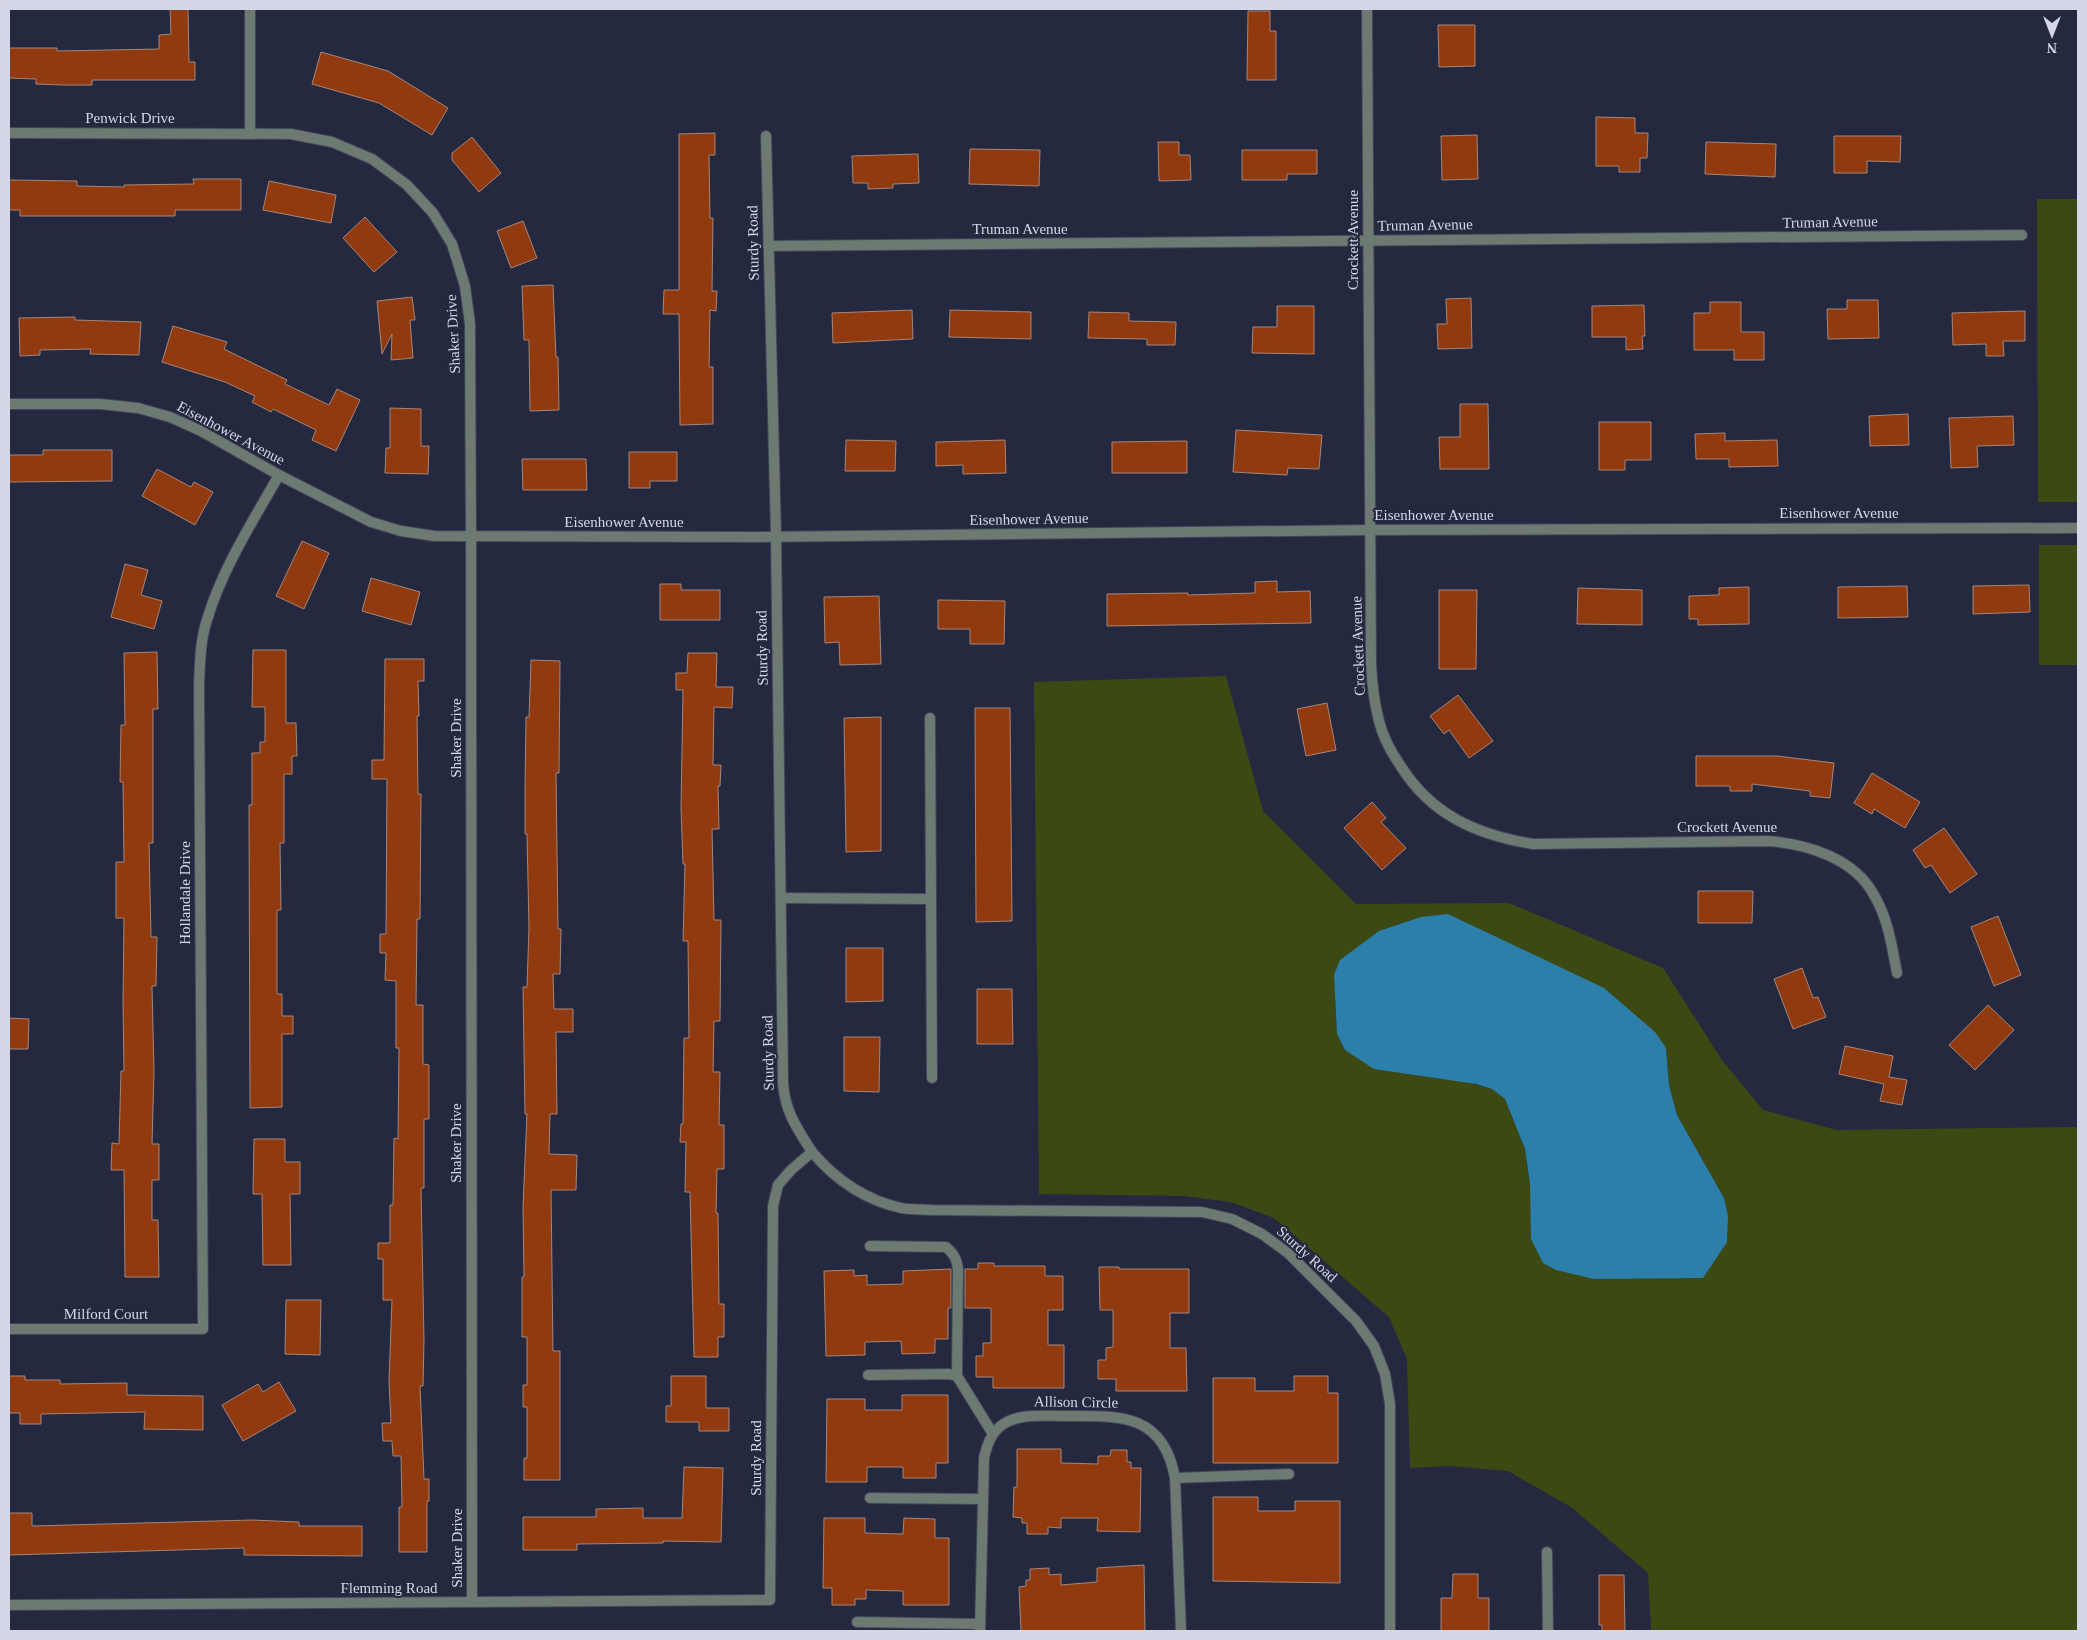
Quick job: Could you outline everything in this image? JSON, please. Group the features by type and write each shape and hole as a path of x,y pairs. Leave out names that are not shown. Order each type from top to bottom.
{"street":[{"path":"250,9 250,133"},
{"name":"Crockett Avenue","path":"1367,9 1370,530 1373,693 1379,723 1390,750 1407,776 1423,795 1458,821 1478,831 1504,840 1533,844 1768,841 1791,843 1834,858 1855,873 1875,895 1887,928 1898,973"},
{"name":"Penwick Drive","path":"9,134 250,133"},
{"name":"Shaker Drive","path":"250,133 291,134 332,142 372,159 407,185 432,213 452,244 465,286 470,324 472,1602"},
{"name":"Sturdy Road","path":"766,136 776,536 784,1095 786,1108 812,1152 827,1169 848,1185 874,1199 901,1208 932,1210 1202,1212 1232,1220 1262,1234 1288,1253 1356,1321 1374,1346 1385,1374 1390,1404 1390,1631"},
{"name":"Truman Avenue","path":"768,246 2022,235"},
{"name":"Eisenhower Avenue","path":"9,404 100,404 138,408 170,417 201,431 279,475 371,522 401,531 434,536 471,538 1370,530 2078,528"},
{"name":"Hollandale Drive","path":"203,1329 198,685 200,657 206,621 219,587 279,475"},
{"path":"930,718 932,1078"},
{"path":"781,898 931,899"},
{"name":"Sturdy Road","path":"770,1600 773,1206 778,1185 791,1170 812,1152"},
{"path":"857,1622 980,1628 984,1458 993,1434 957,1376 958,1270 954,1253 946,1247 870,1246"},
{"name":"Milford Court","path":"9,1329 203,1329"},
{"path":"868,1375 949,1374 957,1376"},
{"name":"Allison Circle","path":"993,1434 1003,1424 1015,1419 1032,1416 1115,1416 1130,1419 1157,1435 1172,1462 1175,1478 1181,1631"},
{"path":"1175,1478 1289,1474"},
{"path":"870,1498 983,1499"},
{"path":"1547,1552 1548,1631"},
{"name":"Flemming Road","path":"9,1605 770,1600"}],"green space":[{"path":"2037,199 2078,199 2078,502 2038,502"},
{"path":"2039,545 2078,545 2078,665 2039,665"},
{"path":"1226,676 1263,811 1356,904 1509,903 1663,968 1722,1060 1763,1110 1836,1130 2078,1127 2078,1631 1651,1631 1648,1573 1571,1507 1508,1471 1449,1466 1410,1468 1407,1359 1389,1317 1274,1218 1231,1202 1184,1196 1039,1194 1034,682","holes":["1334,975 1666,1048 1669,1085 1677,1115 1724,1198 1728,1216 1727,1242 1530,1184 1525,1149 1505,1099 1492,1089 1345,1050 1337,1034"]}],"water":[{"path":"1448,914 1604,988 1655,1032 1666,1048 1669,1085 1677,1115 1724,1198 1728,1216 1727,1242 1703,1278 1594,1279 1556,1270 1543,1263 1531,1239 1530,1184 1525,1149 1505,1099 1492,1089 1476,1084 1374,1069 1345,1050 1337,1034 1334,975 1340,960 1379,931 1421,917"}],"building":[{"path":"170,9 188,9 189,62 195,62 195,80 92,80 92,85 64,85 36,84 36,79 9,78 9,48 57,48 57,51 159,49 159,35 171,34"},
{"path":"1248,11 1270,11 1270,31 1276,31 1276,80 1247,80"},
{"path":"1438,25 1475,25 1475,66 1439,67"},
{"path":"321,52 388,71 448,108 432,135 379,103 312,84"},
{"path":"1596,117 1635,118 1635,133 1648,133 1647,158 1640,158 1640,172 1619,172 1619,166 1596,166"},
{"path":"715,133 715,155 709,155 710,218 713,218 712,291 717,291 716,311 710,310 709,367 713,367 713,424 680,425 679,314 663,314 664,290 679,290 679,134"},
{"path":"1477,135 1478,179 1442,180 1441,136"},
{"path":"1834,136 1901,136 1900,162 1867,161 1867,173 1834,173"},
{"path":"472,137 501,173 479,192 452,160 452,153"},
{"path":"1158,142 1179,142 1179,155 1190,155 1191,180 1159,181"},
{"path":"1706,142 1776,144 1775,177 1705,174"},
{"path":"970,149 1040,150 1039,186 969,184"},
{"path":"1242,150 1317,150 1317,174 1287,174 1287,180 1242,180"},
{"path":"918,154 919,183 893,184 893,188 868,189 868,183 853,183 852,156"},
{"path":"193,179 241,179 241,210 175,210 175,216 20,216 20,210 9,210 9,180 77,181 77,186 124,187 124,185 194,184"},
{"path":"269,181 336,195 331,223 263,210"},
{"path":"365,217 397,252 374,272 343,238"},
{"path":"523,221 537,258 511,268 497,231"},
{"path":"553,285 556,357 558,357 559,410 530,411 529,340 524,340 522,286"},
{"path":"412,297 415,320 410,320 413,358 391,360 392,334 382,354 377,301"},
{"path":"1471,298 1472,348 1438,349 1437,324 1447,324 1446,299"},
{"path":"1847,300 1878,300 1879,338 1828,339 1827,309 1847,309"},
{"path":"1710,302 1741,302 1741,332 1764,332 1764,360 1734,360 1734,350 1694,350 1694,313 1710,313"},
{"path":"1644,305 1645,336 1642,336 1643,349 1626,350 1626,337 1592,337 1592,306"},
{"path":"1277,306 1314,306 1314,354 1252,353 1253,327 1277,327"},
{"path":"912,310 913,339 833,343 832,313"},
{"path":"950,310 1031,312 1031,339 949,337"},
{"path":"2025,311 2025,341 2003,341 2004,356 1986,356 1986,344 1953,345 1952,313"},
{"path":"1089,312 1129,313 1129,321 1176,322 1175,345 1147,345 1147,339 1088,338"},
{"path":"75,317 75,320 141,322 139,355 90,354 91,349 40,350 40,355 20,356 19,318"},
{"path":"173,326 227,342 224,349 287,380 285,384 329,405 337,389 360,400 336,451 312,440 316,430 273,409 271,412 252,402 255,396 225,382 162,362"},
{"path":"1460,404 1488,404 1489,469 1440,469 1439,437 1460,437"},
{"path":"390,408 421,409 421,446 429,446 428,474 385,473 386,448 390,448"},
{"path":"1908,414 1909,445 1870,446 1869,416"},
{"path":"2013,416 2014,445 1977,446 1978,467 1951,468 1949,418"},
{"path":"1599,422 1651,422 1651,460 1625,460 1625,470 1599,470"},
{"path":"1236,430 1322,435 1319,469 1288,468 1287,475 1233,472"},
{"path":"1725,433 1725,441 1777,440 1778,466 1729,467 1729,459 1696,459 1695,434"},
{"path":"846,440 896,441 895,471 845,471"},
{"path":"1005,440 1006,473 963,474 963,465 936,466 936,442"},
{"path":"1187,441 1187,473 1112,473 1112,442"},
{"path":"43,450 112,450 112,481 9,482 9,455 43,455"},
{"path":"629,452 677,452 677,481 650,481 650,488 629,488"},
{"path":"522,459 586,459 587,490 523,490"},
{"path":"157,469 191,487 194,482 213,492 195,525 142,496"},
{"path":"302,541 329,553 304,609 276,596"},
{"path":"125,564 148,570 141,595 162,601 154,629 111,617"},
{"path":"371,578 420,592 411,625 362,611"},
{"path":"1277,581 1277,592 1310,591 1311,623 1107,626 1107,594 1188,593 1188,595 1255,593 1255,582"},
{"path":"660,584 681,584 681,590 720,590 720,620 660,620"},
{"path":"2029,585 2030,612 1973,614 1973,586"},
{"path":"1907,586 1908,617 1838,618 1838,587"},
{"path":"1749,587 1749,624 1698,625 1698,619 1689,619 1689,596 1719,595 1719,588"},
{"path":"1578,588 1642,590 1642,625 1577,624"},
{"path":"1439,590 1477,590 1476,669 1439,669"},
{"path":"879,596 881,664 840,665 839,642 825,643 824,597"},
{"path":"938,600 1005,601 1004,644 970,644 970,629 938,629"},
{"path":"253,650 286,650 286,723 296,723 297,756 292,756 292,774 284,774 284,843 280,843 281,910 277,910 277,994 282,994 282,1016 293,1016 293,1034 282,1034 282,1107 250,1108 249,805 252,805 252,753 260,753 260,742 265,742 265,707 252,707"},
{"path":"157,652 158,709 153,709 153,843 149,843 151,937 157,937 156,986 152,986 154,1072 152,1144 159,1144 159,1180 152,1180 152,1220 158,1220 159,1277 125,1277 124,1170 111,1170 112,1143 119,1144 121,1071 124,1071 124,918 116,918 116,862 124,862 123,782 120,782 121,725 125,725 124,653"},
{"path":"688,653 717,653 716,687 733,687 732,708 714,707 713,765 721,765 720,786 718,786 719,829 712,829 714,920 721,920 720,1021 714,1021 713,1072 720,1072 719,1125 724,1125 724,1169 717,1169 716,1213 718,1213 719,1304 724,1304 724,1337 718,1337 718,1357 694,1357 690,1192 685,1192 686,1142 680,1142 681,1124 683,1124 684,1038 689,1038 688,941 683,941 685,864 683,864 681,808 683,690 676,690 676,673 687,673"},
{"path":"385,659 424,659 424,681 418,681 419,716 417,716 418,794 421,794 420,919 417,919 416,1005 423,1005 423,1064 429,1065 429,1119 424,1119 424,1188 421,1188 424,1340 423,1386 420,1386 424,1479 429,1479 427,1552 399,1552 399,1507 402,1507 401,1456 393,1456 392,1441 383,1441 382,1423 391,1423 389,1381 392,1300 383,1300 383,1259 378,1259 378,1243 390,1243 390,1205 393,1205 394,1138 398,1139 399,1048 396,1048 396,981 385,980 386,953 380,953 380,934 386,934 387,779 372,779 372,760 384,760"},
{"path":"531,660 560,661 559,773 556,773 558,929 561,929 560,974 553,974 554,1009 573,1009 573,1032 556,1032 557,1114 550,1114 549,1154 577,1155 576,1190 551,1190 553,1351 560,1351 560,1480 524,1480 524,1458 527,1458 527,1407 523,1407 523,1385 527,1385 527,1337 522,1337 522,1277 524,1277 523,1207 527,1114 525,1114 523,987 527,987 529,928 525,789 526,717 529,717"},
{"path":"1458,695 1493,741 1469,758 1449,730 1444,734 1430,716"},
{"path":"1327,703 1336,750 1306,756 1297,709"},
{"path":"975,708 1010,708 1012,921 976,922"},
{"path":"881,717 881,851 846,852 844,718"},
{"path":"1696,756 1777,756 1834,763 1830,798 1810,796 1810,791 1752,784 1752,791 1730,791 1730,786 1696,786"},
{"path":"1872,773 1920,802 1905,828 1874,809 1872,814 1854,803"},
{"path":"1372,802 1386,818 1381,822 1406,848 1382,870 1344,828"},
{"path":"1944,828 1977,874 1950,893 1931,865 1925,868 1913,850"},
{"path":"1698,891 1753,891 1752,923 1698,923"},
{"path":"1998,916 2021,975 1994,986 1971,927"},
{"path":"846,948 883,948 883,1001 846,1002"},
{"path":"1802,968 1813,998 1818,997 1826,1017 1793,1029 1774,979"},
{"path":"977,989 1012,989 1013,1044 977,1044"},
{"path":"1988,1005 2014,1030 1975,1070 1949,1045"},
{"path":"9,1018 29,1019 28,1049 9,1049"},
{"path":"844,1037 880,1037 879,1092 844,1091"},
{"path":"1845,1046 1893,1056 1889,1077 1907,1080 1902,1105 1880,1101 1884,1084 1839,1074"},
{"path":"254,1139 285,1139 285,1162 300,1162 300,1194 290,1194 291,1265 263,1265 262,1194 253,1194"},
{"path":"978,1263 994,1263 994,1266 1045,1266 1045,1276 1063,1276 1063,1310 1048,1310 1048,1345 1064,1345 1064,1388 993,1388 993,1377 976,1377 976,1356 983,1356 983,1343 991,1343 991,1308 965,1308 965,1269 978,1269"},
{"path":"1099,1267 1119,1267 1119,1269 1189,1269 1189,1313 1170,1313 1170,1348 1186,1348 1187,1391 1116,1391 1116,1379 1098,1379 1098,1360 1106,1360 1106,1348 1113,1347 1113,1310 1100,1310"},
{"path":"951,1269 951,1308 948,1308 948,1339 935,1339 935,1353 902,1354 901,1341 865,1342 865,1355 826,1356 824,1271 854,1270 854,1276 867,1275 867,1285 903,1284 903,1271"},
{"path":"286,1300 321,1300 320,1355 285,1354"},
{"path":"9,1376 25,1376 25,1380 60,1380 60,1384 127,1383 127,1395 203,1396 203,1430 144,1429 145,1412 41,1414 41,1424 20,1424 20,1413 9,1413"},
{"path":"671,1376 706,1376 706,1408 729,1408 729,1431 699,1431 699,1422 666,1422 666,1406 671,1406"},
{"path":"1294,1376 1328,1376 1328,1393 1338,1393 1338,1463 1213,1463 1213,1378 1255,1378 1255,1391 1294,1391"},
{"path":"279,1382 296,1411 243,1441 222,1405 258,1384 263,1392"},
{"path":"902,1395 948,1395 948,1463 936,1463 936,1478 903,1478 903,1467 867,1467 867,1482 826,1482 827,1399 865,1399 865,1410 902,1410"},
{"path":"1017,1449 1061,1449 1061,1463 1098,1464 1098,1456 1110,1456 1111,1450 1127,1450 1127,1462 1131,1462 1131,1468 1141,1468 1140,1532 1097,1531 1098,1518 1061,1518 1061,1528 1048,1527 1048,1534 1027,1534 1027,1523 1022,1523 1022,1518 1013,1517 1014,1487 1017,1487"},
{"path":"684,1467 723,1468 721,1542 663,1541 663,1543 577,1544 577,1550 523,1550 523,1517 596,1517 596,1509 643,1508 643,1518 682,1518"},
{"path":"1213,1497 1258,1497 1258,1511 1295,1511 1295,1501 1340,1501 1340,1583 1213,1581"},
{"path":"9,1513 32,1513 32,1526 252,1520 299,1522 299,1526 362,1526 362,1556 244,1555 244,1548 9,1555"},
{"path":"824,1518 865,1518 865,1533 903,1534 904,1518 935,1519 935,1538 949,1538 949,1605 903,1605 903,1591 866,1590 866,1599 855,1599 855,1605 832,1605 832,1588 823,1588"},
{"path":"1144,1565 1145,1631 1021,1631 1019,1587 1026,1586 1026,1580 1030,1580 1030,1569 1049,1568 1049,1575 1061,1574 1061,1585 1097,1582 1097,1568"},
{"path":"1453,1574 1478,1574 1478,1598 1489,1598 1489,1631 1441,1631 1441,1598 1452,1598"},
{"path":"1599,1575 1624,1575 1625,1631 1602,1631 1602,1625 1599,1625"}]}
